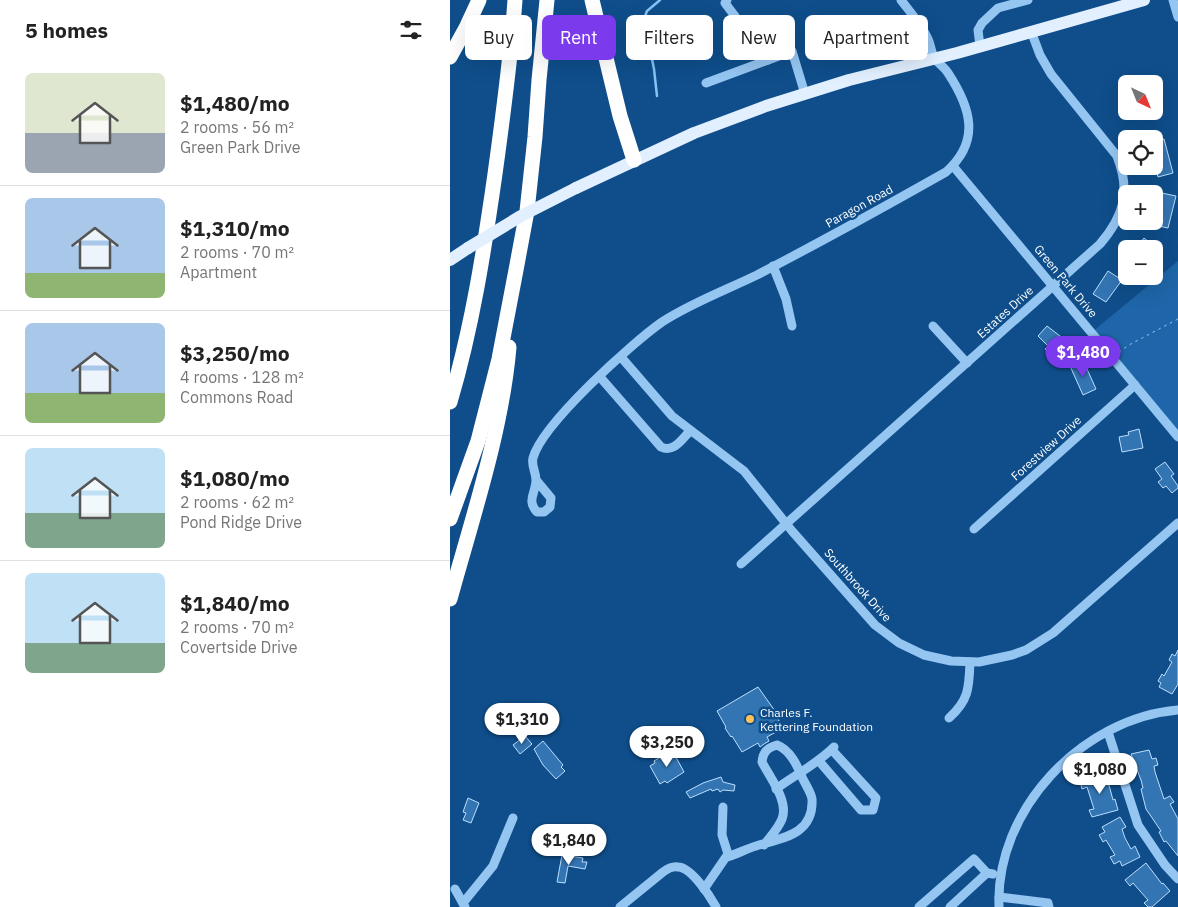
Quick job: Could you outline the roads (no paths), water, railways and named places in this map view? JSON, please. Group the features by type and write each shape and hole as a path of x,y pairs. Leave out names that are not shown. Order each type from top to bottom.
{"highway":[{"path":"450,57 479,0"},
{"path":"450,402 462,364 477,290 508,73 515,0"},
{"path":"450,519 478,441 499,359 516,270 527,211 547,0"},
{"path":"592,0 620,116 634,160"},
{"path":"450,599 485,470 507,373 516,270"}],"main road":[{"path":"450,260 521,216 576,188 694,133 766,106 853,79 1144,0"}],"street":[{"path":"727,0 725,3 734,15"},
{"name":"Paragon Road","path":"536,480 532,461 534,453 551,426 617,360 661,323 819,243 946,172 953,166 964,151 968,140 970,122 964,102 948,73 935,58 926,35 901,0"},
{"path":"980,46 978,30 982,23 998,8 1028,0"},
{"path":"1173,0 1178,17"},
{"name":"Estates Drive","path":"741,564 1100,244 1118,221 1123,203 1123,179 1117,156 1051,74 1040,55 1031,31"},
{"path":"706,83 768,60"},
{"path":"795,60 805,94"},
{"name":"Green Park Drive","path":"953,166 1178,436"},
{"path":"772,266 786,299 792,326"},
{"path":"933,326 967,363"},
{"name":"Southbrook Drive","path":"617,360 672,416 744,471 859,607 887,635 924,655 940,659 979,662 1026,650 1053,633 1178,523"},
{"path":"600,377 661,447 671,448 690,430"},
{"name":"Forestview Drive","path":"974,529 1135,385"},
{"path":"949,718 959,709 968,693 970,662"},
{"path":"1048,907 1048,903 999,902 1001,875 1008,844 1016,826 1035,794 1061,766 1090,742 1122,724 1158,713 1178,710"},
{"path":"1108,732 1138,825 1165,865 1178,879"},
{"path":"727,857 790,836 803,828 807,821 811,810 812,797 787,750 777,745 765,751 762,756 762,762 782,802 783,818 778,828 764,844"},
{"path":"776,788 819,761 833,749 876,798 873,810 861,810 819,761"},
{"path":"704,890 727,857 728,849 722,835 723,807"},
{"path":"455,889 464,905 493,866 513,818"},
{"path":"919,907 974,859 987,873 1001,875"},
{"path":"620,907 663,872 677,866 687,870 716,907"},
{"path":"950,907 987,873"}],"waterway":[{"path":"657,96 654,69 644,19 647,11 660,0"}],"place":[{"name":"Charles F. Kettering Foundation","path":"750,719"}]}
